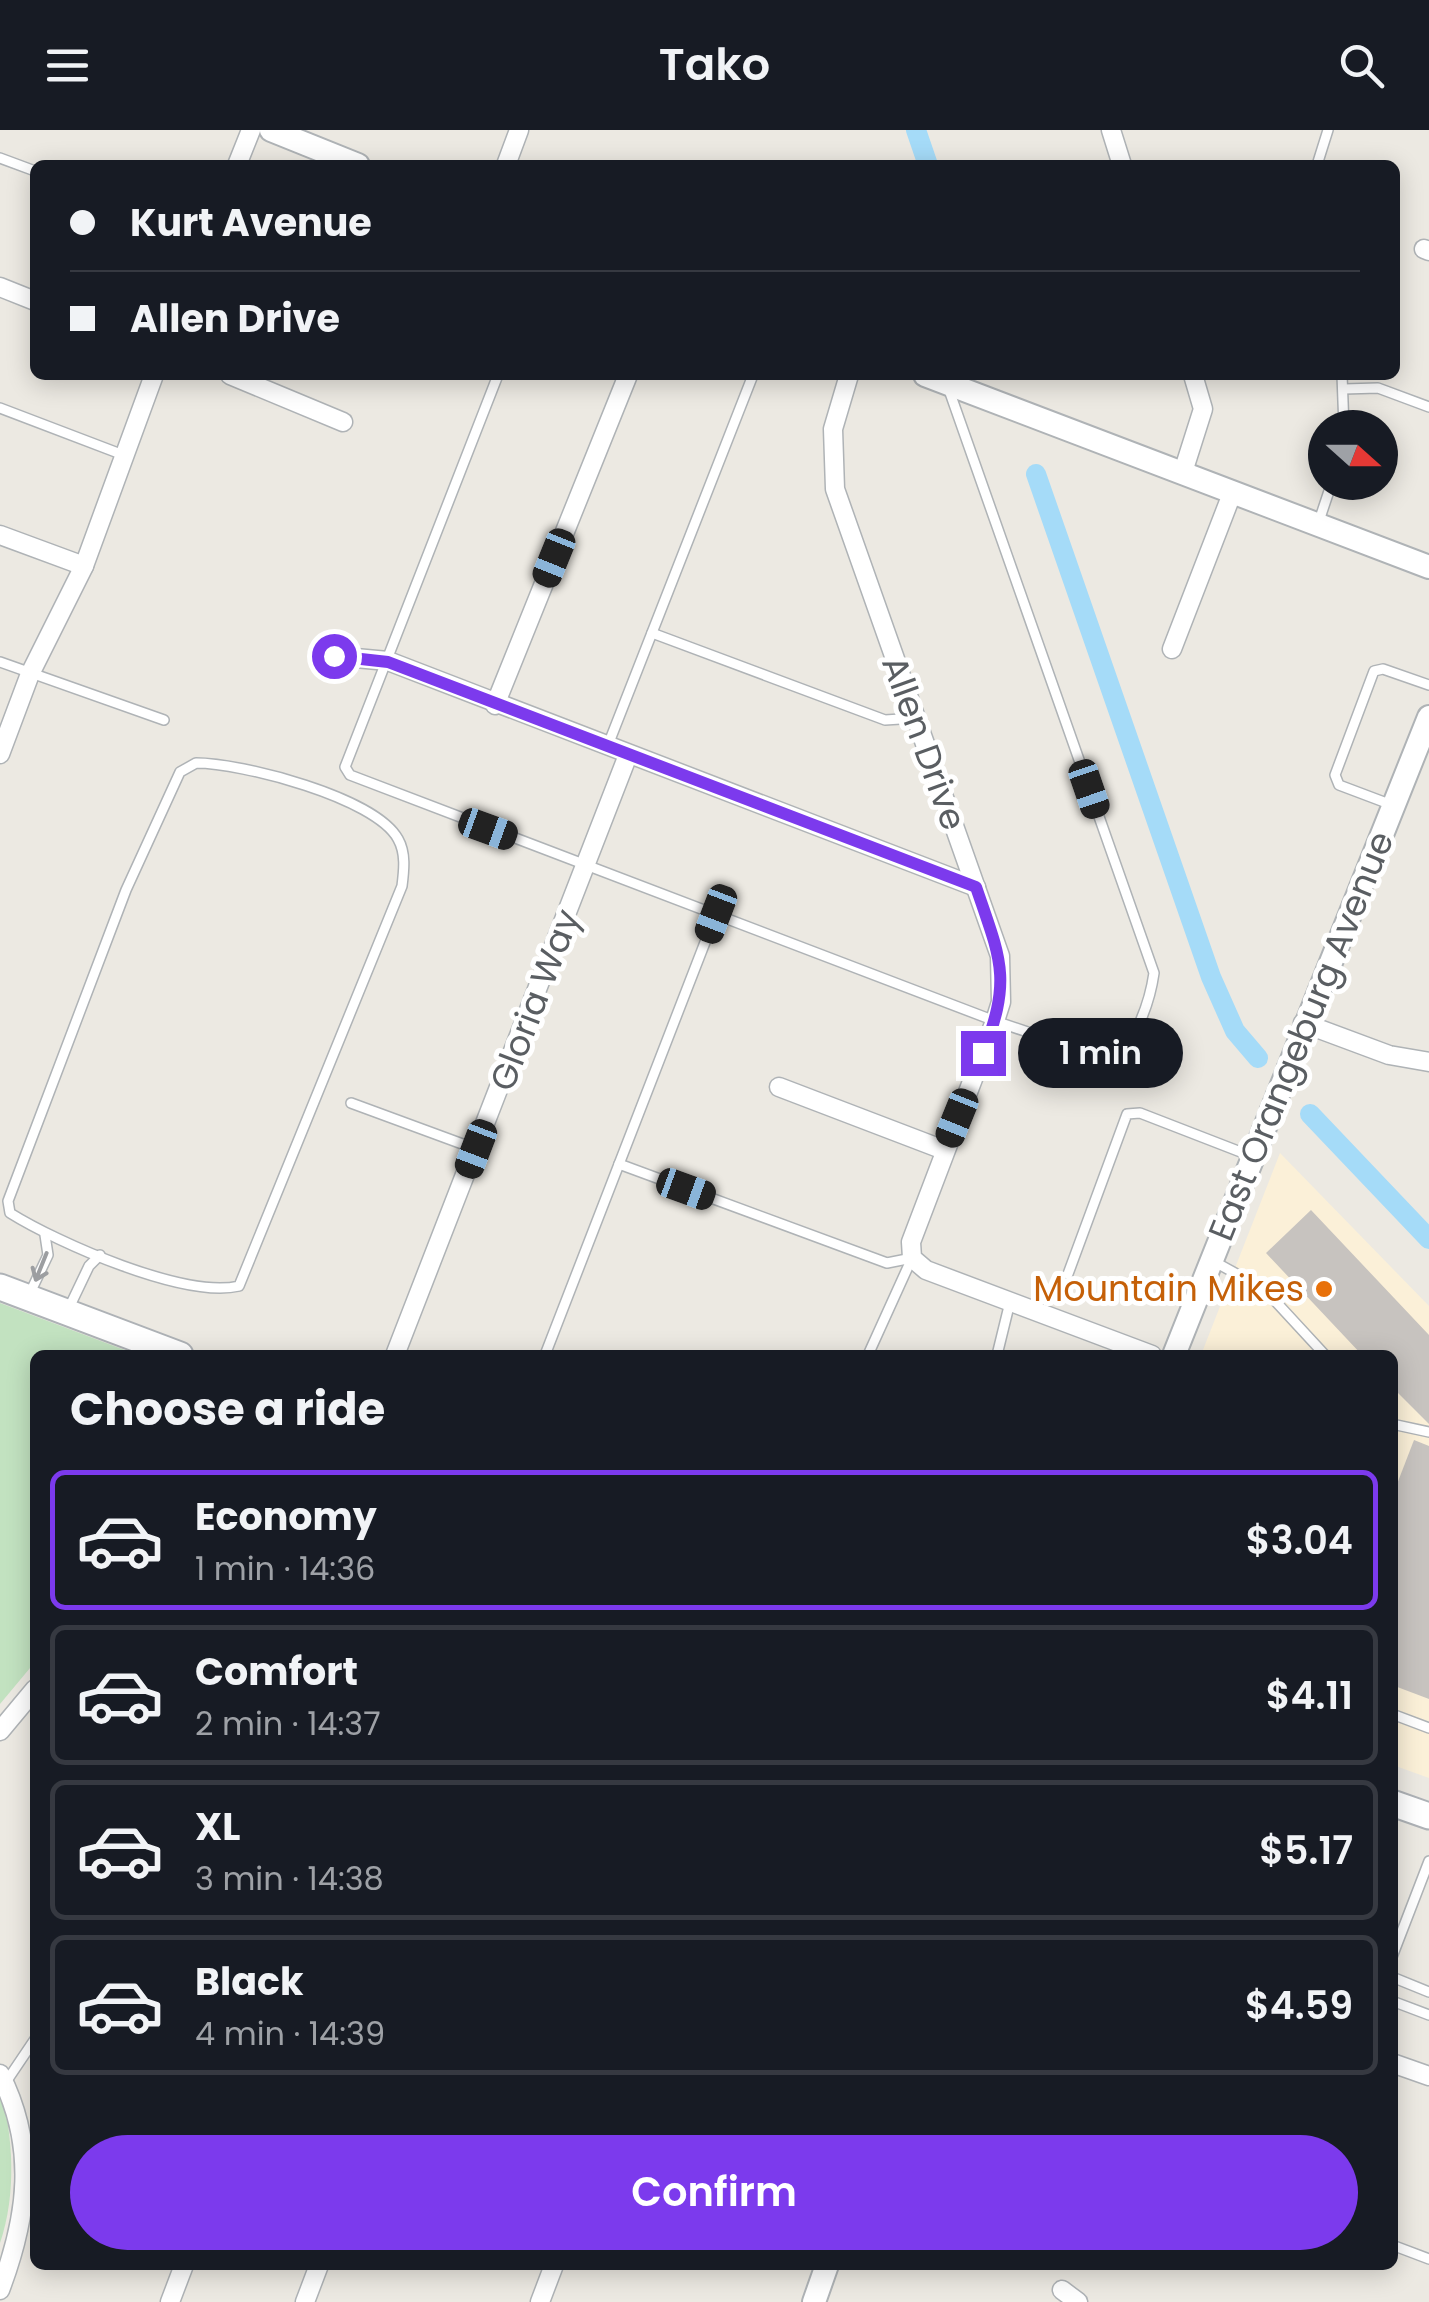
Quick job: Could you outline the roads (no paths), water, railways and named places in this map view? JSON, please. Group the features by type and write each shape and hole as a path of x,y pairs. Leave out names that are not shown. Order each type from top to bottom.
{"main road":[{"path":"0,1287 167,1350"},
{"path":"1398,1804 1429,1816"}],"street":[{"path":"240,160 252,130"},
{"path":"271,130 346,160"},
{"path":"508,160 519,130"},
{"path":"1111,130 1120,160"},
{"path":"0,287 30,299"},
{"path":"0,754 30,674 84,566 152,380"},
{"path":"242,380 343,422"},
{"path":"495,705 626,380"},
{"name":"Allen Drive","path":"847,380 833,429 836,489 1002,966 996,1021 911,1242 912,1258"},
{"path":"939,380 1429,567"},
{"path":"1183,472 1202,409 1194,380"},
{"path":"1172,649 1233,491"},
{"path":"0,535 84,566"},
{"path":"334,656 388,662 976,887"},
{"name":"East Orangeburg Avenue","path":"1176,1350 1303,1023 1429,716"},
{"name":"Gloria Way","path":"397,1350 628,754"},
{"path":"1303,1023 1388,1054 1429,1062"},
{"path":"779,1087 944,1150"},
{"path":"912,1258 926,1270 1139,1350"},
{"path":"0,1732 27,1711"},
{"path":"1398,2065 1429,2076"},
{"path":"2,2078 20,2126 30,2172"},
{"path":"0,2290 18,2244 30,2182"},
{"path":"170,2302 182,2270"},
{"path":"305,2302 317,2270"},
{"path":"540,2302 552,2270"},
{"path":"814,2302 826,2270"},
{"path":"1062,2290 1078,2302"}],"lane":[{"path":"1319,160 1328,130"},
{"path":"0,158 30,168"},
{"path":"496,380 345,767 350,776 996,1021 1110,1060 1124,1053 1152,989 1154,973 936,380"},
{"path":"607,747 751,380"},
{"path":"1343,380 1344,410"},
{"path":"1344,389 1378,388 1429,407"},
{"path":"0,408 126,456"},
{"path":"1318,524 1326,500"},
{"path":"652,633 886,720 916,718"},
{"path":"0,662 164,720"},
{"path":"1394,806 1339,786 1335,774 1374,671 1383,668 1429,686"},
{"path":"196,763 225,763 277,777 374,814 398,838 405,864 402,886 239,1286 219,1291 185,1285 100,1255 45,1235 10,1213 13,1182 126,890 180,772 196,763"},
{"path":"547,1350 716,914"},
{"path":"351,1103 476,1149"},
{"path":"1068,1274 1127,1114 1140,1113 1251,1156"},
{"path":"619,1164 887,1264 912,1258"},
{"path":"27,1297 48,1255 45,1235"},
{"path":"67,1312 89,1266 100,1255"},
{"path":"870,1350 912,1258"},
{"path":"1210,1259 1264,1289 1320,1350"},
{"path":"998,1350 1010,1302"},
{"path":"1398,1425 1429,1432"},
{"path":"1398,1716 1429,1728"},
{"path":"1398,1942 1429,1861"},
{"path":"1398,1980 1429,1992"},
{"path":"1398,2003 1429,2015"},
{"path":"2,2078 30,2045"},
{"path":"1398,2247 1429,2259"}],"waterway":[{"path":"916,130 926,160"},
{"path":"1036,474 1211,977 1235,1031 1258,1058"},
{"path":"1310,1114 1429,1239"}],"place":[{"name":"Mountain Mikes","path":"1324,1289"}]}
